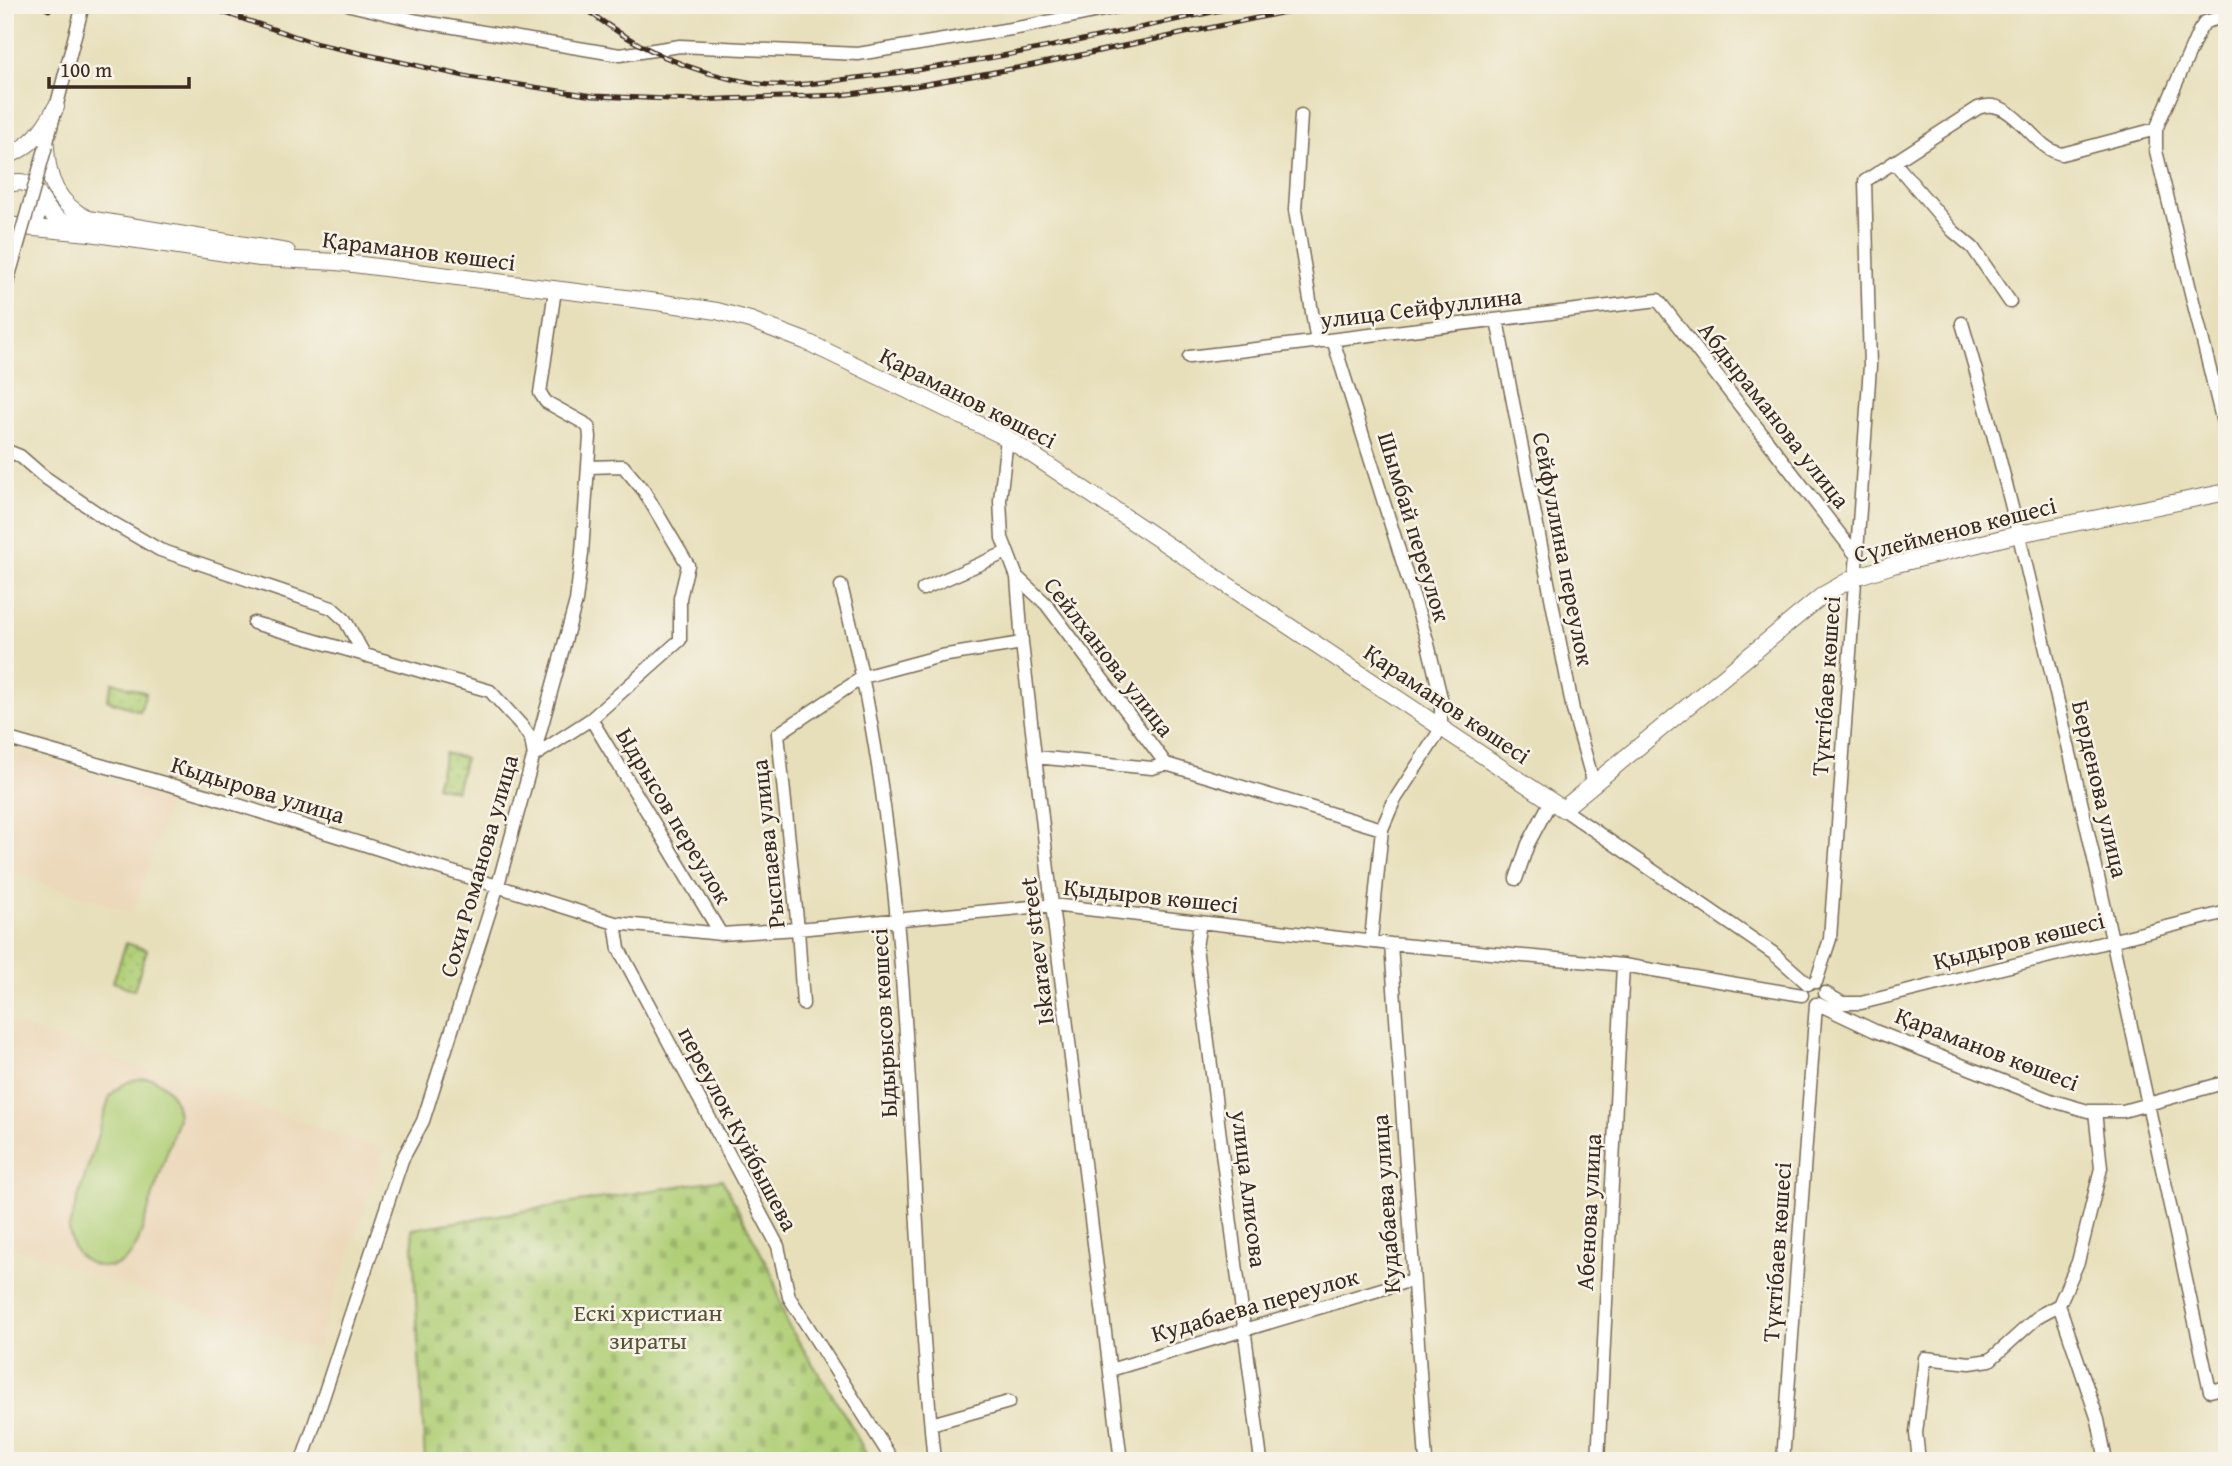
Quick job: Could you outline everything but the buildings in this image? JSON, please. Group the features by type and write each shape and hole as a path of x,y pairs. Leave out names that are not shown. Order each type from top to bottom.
{"main road":[{"path":"5,157 17,152 37,137 57,107"},
{"path":"46,146 50,179 56,192 75,213 88,219 337,262"},
{"path":"8,183 28,184 34,188 54,216 69,226 90,233"},
{"path":"12,227 35,220 39,214 41,200"},
{"path":"12,227 90,233"},
{"name":"Қараманов көшесі","path":"90,233 260,258 337,262 684,306 750,320 805,341 1007,438 1557,805"},
{"name":"Сүлейменов көшесі","path":"1557,805 1594,785 1823,595 1855,577 2019,534 2227,492"}],"street":[{"path":"5,290 83,5"},
{"path":"350,5 418,21 620,55 680,46 858,54 1023,27 1127,5"},
{"path":"2227,16 2205,22 2155,129 2156,151 2171,216 2227,439"},
{"path":"2010,302 1973,248 1953,231 1894,162 1988,104 1995,105 2024,124 2054,153 2062,154 2155,129"},
{"path":"1301,115 1295,210 1317,342"},
{"name":"Түктібаев көшесі","path":"1809,987 1830,939 1870,366 1865,181 1894,162"},
{"name":"Сохи Романова улица","path":"302,1461 399,1167 423,1121 498,885 576,601 581,565 589,428 561,413 546,402 540,393 555,290"},
{"name":"улица Сейфуллина","path":"1189,357 1658,300"},
{"name":"Абдыраманова улица","path":"1658,300 1856,555"},
{"name":"Сейфуллина переулок","path":"1497,320 1573,710 1594,785"},
{"name":"Берденова улица","path":"1962,323 1991,421 2019,534 2114,939 2210,1391 2227,1387"},
{"name":"Шымбай переулок","path":"1333,340 1427,640 1441,698 1441,729"},
{"name":"Iskaraev street","path":"1007,438 1000,500 1002,538 1017,576 1022,643 1052,905 1121,1461"},
{"path":"5,450 20,456 43,476 106,519 160,550 332,608 345,620 365,656"},
{"path":"254,623 490,691 531,739 534,756 591,719 680,640 680,598 688,565 644,491 623,466 588,467"},
{"path":"923,589 1007,552"},
{"name":"Сейлханова улица","path":"1017,576 1046,604 1166,764"},
{"name":"Ыдырысов көшесі","path":"841,586 864,677 876,740 899,918 925,1371 934,1461"},
{"name":"Рыспаева улица","path":"803,1004 778,734 864,677 941,656 1022,643"},
{"name":"Ыдрысов переулок","path":"591,719 721,934"},
{"path":"1371,940 1382,829 1394,800 1441,729"},
{"name":"Кыдырова улица","path":"5,738 206,795 498,885"},
{"name":"Сейлханова улица","path":"1035,757 1152,768 1166,764 1382,829"},
{"path":"1516,879 1528,844 1557,805"},
{"name":"Қараманов көшесі","path":"1557,805 1773,953 1809,987"},
{"name":"Қыдыров көшесі","path":"498,885 615,923 721,934 1052,905 1391,944 1623,965 1809,987"},
{"name":"Қыдыров көшесі","path":"1820,1000 1861,1003 2227,912"},
{"name":"улица Алисова","path":"1200,922 1196,947 1261,1461"},
{"name":"переулок Куйбышева","path":"615,923 619,949 778,1245 789,1297 893,1461"},
{"name":"Кудабаева улица","path":"1391,944 1426,1461"},
{"name":"Абенова улица","path":"1598,1461 1623,965"},
{"path":"1822,986 1820,1000 1809,1003 1809,987 1822,986"},
{"name":"Түктібаев көшесі","path":"1783,1461 1820,1000"},
{"name":"Қараманов көшесі","path":"1820,1000 1854,1023 2053,1101 2095,1111 2123,1111 2227,1082"},
{"path":"1854,1023 1854,1013 1861,1003"},
{"path":"1919,1461 1916,1433 1925,1358 1970,1363 1990,1360 2040,1315 2059,1305 2078,1262 2101,1168 2095,1111"},
{"name":"Кудабаева переулок","path":"1110,1370 1412,1280"},
{"path":"2059,1305 2098,1420 2106,1461"},
{"path":"931,1424 1009,1402"}],"shaded area":[{"path":"20,752 170,801 133,913 5,871 5,796"},
{"path":"5,1021 385,1150 316,1350 5,1244"}],"green space":[{"path":"113,682 146,693 140,711 107,700"},
{"path":"445,753 465,758 456,791 436,786"},
{"path":"126,943 147,950 134,990 113,982"},
{"path":"151,1078 171,1094 178,1118 138,1242 129,1257 122,1262 107,1267 92,1264 74,1249 69,1227 110,1096 128,1082"},
{"name":"Ескі христиан зираты","path":"722,1179 772,1274 787,1323 848,1420 870,1461 425,1461 412,1229"}],"railway":[{"path":"39,5 49,10"},
{"path":"201,5 318,44 469,77 593,96 695,100 841,95 915,86 1028,66 1319,5"},
{"path":"581,5 620,33 662,56 707,72 767,85 823,82 960,63 1055,46 1245,5"}]}
